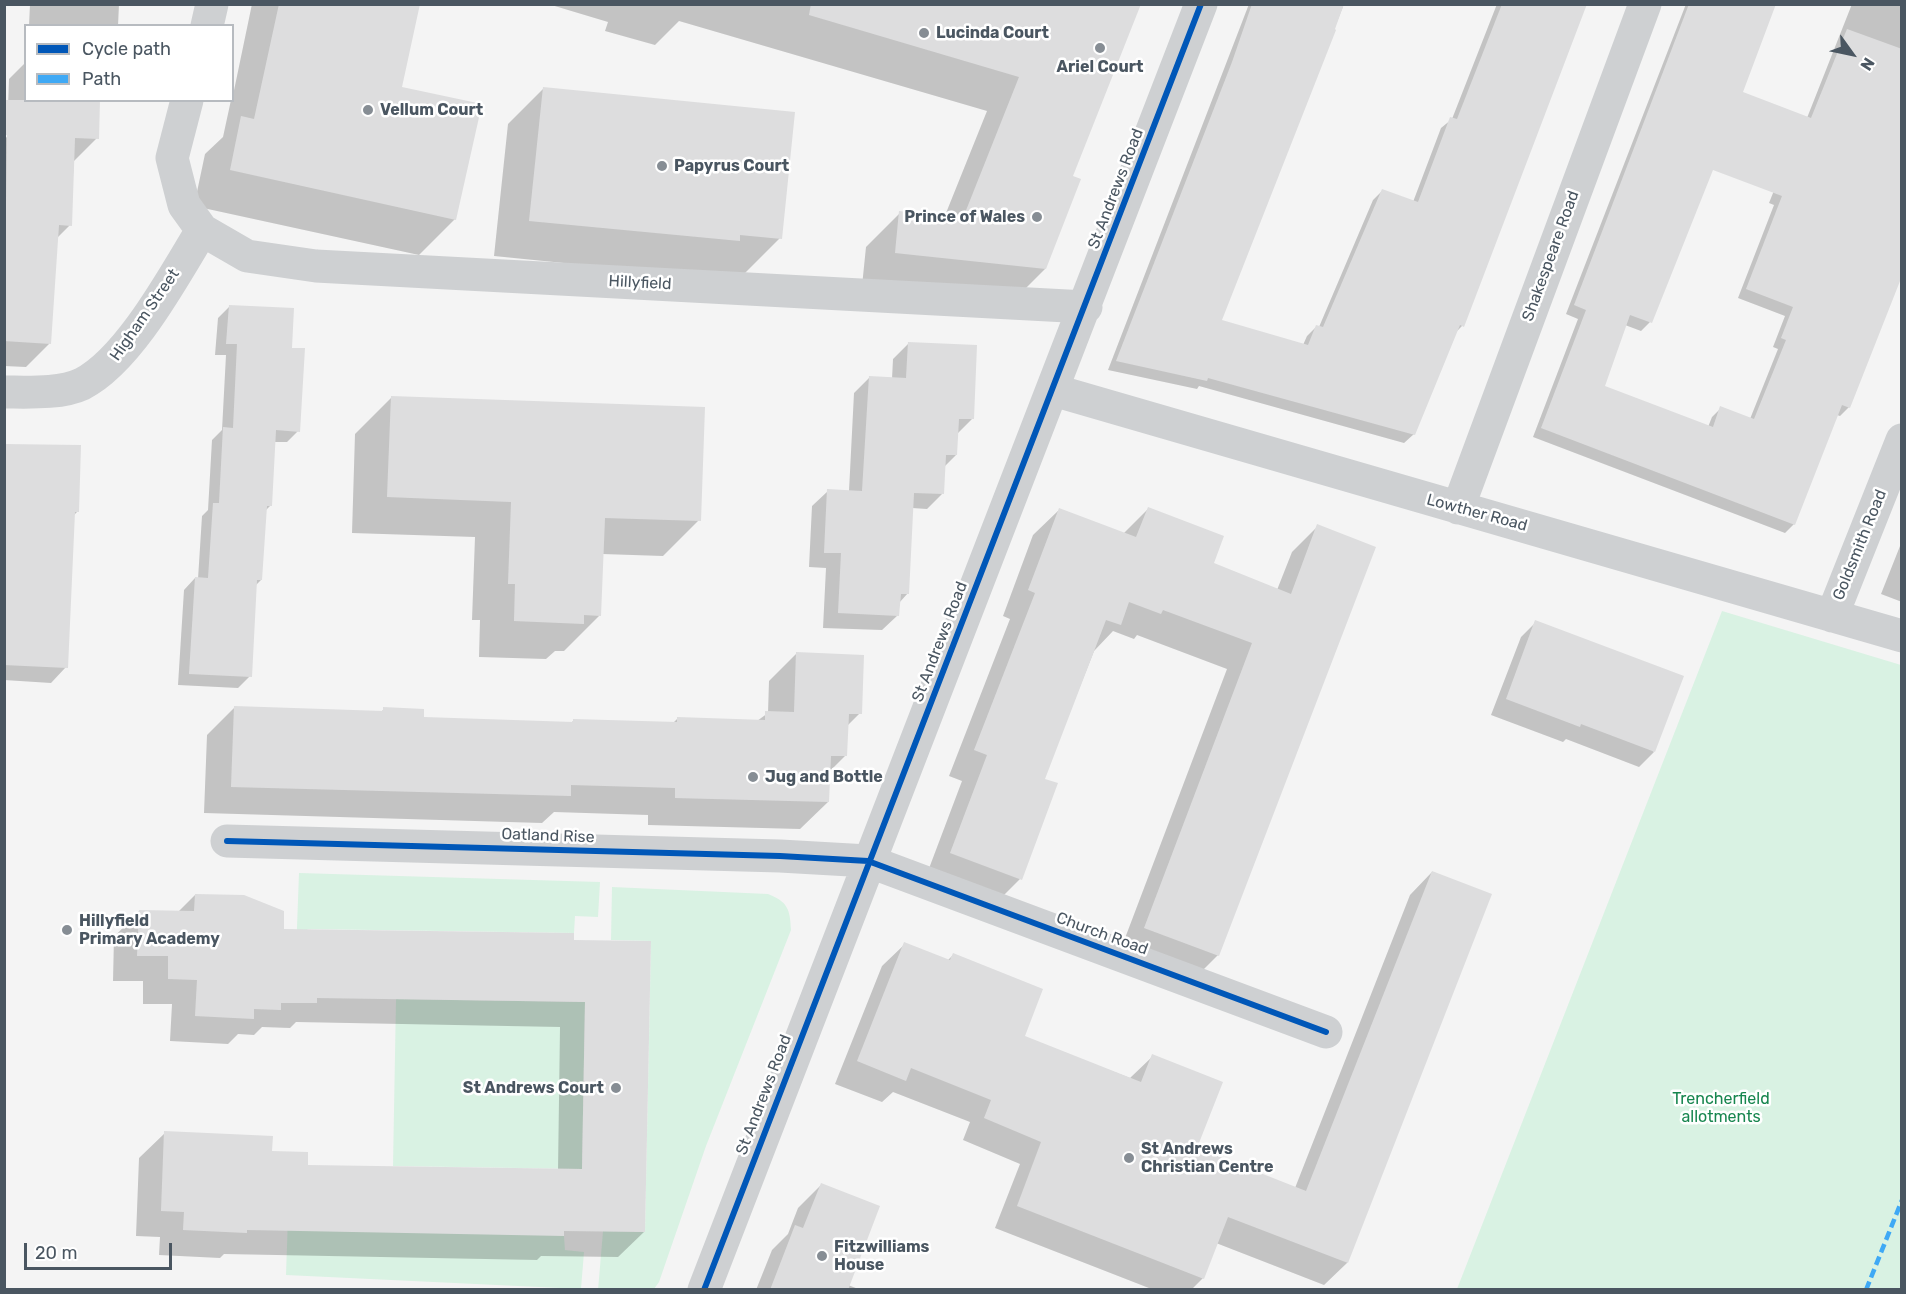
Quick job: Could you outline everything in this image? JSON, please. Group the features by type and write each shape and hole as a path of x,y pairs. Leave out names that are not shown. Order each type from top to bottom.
{"street":[{"path":"207,24 212,4"},
{"name":"St Andrews Road","path":"704,1290 868,861 1086,307 1201,4"},
{"name":"Shakespeare Road","path":"1458,508 1645,4"},
{"path":"186,102 172,158 184,205 202,230"},
{"name":"Hillyfield","path":"202,230 247,256 316,266 1086,307"},
{"name":"Higham Street","path":"4,392 44,393 80,385 110,365 156,305 202,230"},
{"name":"Lowther Road","path":"1053,390 1902,636"},
{"name":"Goldsmith Road","path":"1832,616 1902,440"},
{"name":"Oatland Rise","path":"227,841 780,856 868,861"},
{"name":"Church Road","path":"868,861 1326,1032"}],"green space":[{"name":"Trencherfield allotments","path":"1722,611 1901,665 1901,1289 1457,1289"},
{"path":"299,873 600,882 598,917 575,916 574,933 308,929 296,954"},
{"path":"612,887 768,894 784,903 789,911 791,923 791,930 706,1146 659,1282 654,1289 598,1290 603,1231 645,1232 651,941 611,940"},
{"path":"396,999 585,1002 582,1169 393,1166"},
{"path":"289,1185 564,1236 565,1250 584,1252 581,1289 286,1275"}],"building":[{"name":"Vellum Court","path":"279,4 420,4 402,87 482,104 456,220 230,170 241,116 254,119"},
{"path":"811,4 1141,4 1073,176 1081,179 1046,269 895,253 899,211 963,218 1019,77 809,15"},
{"path":"1252,4 1344,4 1336,30 1222,320 1308,345 1316,325 1323,327 1382,189 1418,202 1450,117 1457,119 1502,4 1587,4 1464,327 1460,325 1415,435 1208,378 1207,381 1116,361 1232,62"},
{"path":"1689,4 1776,4 1743,92 1811,118 1847,29 1902,49 1902,276 1850,408 1842,405 1795,525 1541,428 1586,310 1574,305","holes":["1713,170 1782,196 1746,289 1793,307 1781,338 1786,340 1754,419 1720,406 1713,427 1605,386 1630,315 1652,323"]},
{"name":"Papyrus Court","path":"543,87 795,112 782,239 740,235 740,241 529,221"},
{"path":"4,100 100,102 99,139 75,138 72,226 59,225 51,344 4,341 7,135 4,135"},
{"path":"229,305 294,308 292,348 305,348 300,432 276,430 272,506 267,506 262,580 257,580 252,677 189,674 195,577 208,578 213,503 219,503 223,427 233,428 237,344 226,344"},
{"path":"908,342 977,345 974,419 959,419 957,455 946,455 944,494 914,493 909,594 901,594 899,616 838,613 841,553 824,553 827,489 862,491 869,376 906,378"},
{"path":"391,396 705,407 701,521 605,518 601,616 584,615 584,624 514,621 515,584 508,584 511,502 387,497"},
{"path":"4,444 81,445 79,512 75,512 68,668 4,665"},
{"path":"1148,507 1224,536 1214,563 1291,594 1317,524 1376,547 1219,956 1144,928 1252,643 1163,610 1161,614 1129,602 1121,625 1106,620 1045,779 1058,783 1022,880 950,853 987,755 974,750 1035,593 1028,590 1059,508 1136,537"},
{"path":"1535,620 1684,676 1655,752 1506,699"},
{"path":"796,652 864,655 862,714 849,714 847,756 831,756 829,802 675,798 675,788 571,785 571,796 231,787 234,706 383,711 383,707 424,709 424,717 573,722 573,719 677,722 677,717 765,720 765,711 794,712"},
{"path":"1432,871 1492,894 1348,1263 1228,1217 1204,1279 1017,1206 1041,1142 984,1118 991,1100 911,1068 906,1081 857,1061 904,942 950,960 953,953 1043,989 1025,1036 1141,1082 1152,1054 1223,1082 1197,1148 1306,1191"},
{"name":"St Andrews Court","path":"195,894 244,895 284,911 284,929 574,933 574,940 651,941 645,1232 564,1231 564,1236 247,1230 247,1233 183,1230 184,1212 161,1211 164,1131 273,1136 272,1151 308,1152 308,1165 582,1169 585,1002 317,998 317,1003 281,1003 281,1010 254,1009 254,1019 195,1016 197,980 168,979 168,956 137,956 139,910 194,911"},
{"name":"Fitzwilliams House","path":"821,1183 880,1206 848,1290 770,1290 795,1225 803,1228"}],"marked path":[{"path":"1866,1290 1902,1200"}],"cycle path":[{"path":"704,1290 1201,4"},
{"path":"227,841 780,856 868,861 1326,1032"}],"place":[{"name":"Lucinda Court","path":"924,33"},
{"name":"Ariel Court","path":"1100,48"},
{"name":"Vellum Court","path":"368,110"},
{"name":"Papyrus Court","path":"662,166"},
{"name":"Prince of Wales","path":"1037,217"},
{"name":"Jug and Bottle","path":"753,777"},
{"name":"Hillyfield Primary Academy","path":"67,930"},
{"name":"St Andrews Court","path":"616,1088"},
{"name":"St Andrews Christian Centre","path":"1129,1158"},
{"name":"Fitzwilliams House","path":"822,1256"}]}
